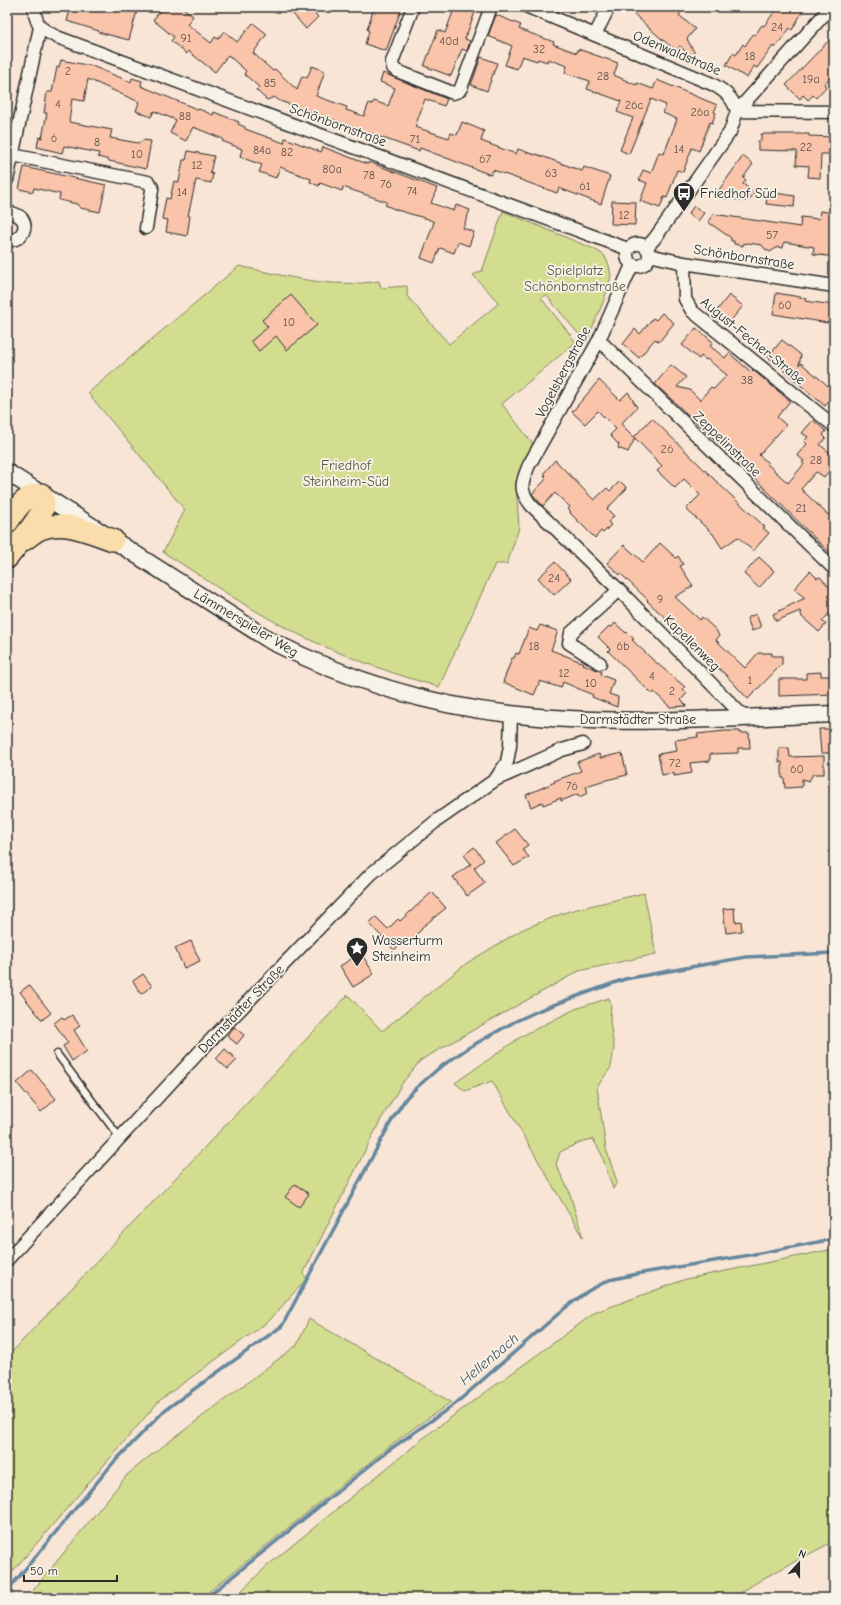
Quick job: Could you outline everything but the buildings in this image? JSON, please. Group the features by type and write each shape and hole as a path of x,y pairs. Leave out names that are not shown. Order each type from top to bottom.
{"highway":[{"path":"7,523 28,497 35,494 40,494 44,499 44,505 41,512 7,558"},
{"path":"20,542 38,530 56,525 65,525 113,540"}],"street":[{"path":"7,180 40,27 35,19 34,7"},
{"path":"413,7 392,62 394,68 397,71 453,93 457,92 461,88 491,7"},
{"name":"Odenwaldstraße","path":"528,7 712,84 727,93 738,110"},
{"path":"595,35 609,7"},
{"path":"628,249 626,254 627,259 632,265 638,267 644,264 655,238 730,132 738,110 831,7"},
{"name":"Schönbornstraße","path":"40,27 64,40 628,249 633,244 643,245 648,252 684,263 834,286"},
{"path":"738,110 834,112"},
{"path":"12,155 148,182 152,187 152,190 146,228"},
{"path":"7,212 17,215 22,219 24,227 22,235 19,238 13,241 7,240"},
{"name":"August-Fecher-Straße","path":"684,263 685,298 692,311 834,426"},
{"name":"Vogelsbergstraße","path":"522,493 523,483 529,465 599,340 632,265"},
{"name":"Zeppelinstraße","path":"599,340 834,569"},
{"name":"Lämmerspieler Weg","path":"7,472 245,626 301,656 362,680 419,697 451,705 511,714"},
{"name":"Kapellenweg","path":"522,493 531,505 619,590 744,718"},
{"path":"600,663 569,643 571,633 619,590"},
{"name":"Darmstädter Straße","path":"496,780 507,762 510,746 511,714 594,720 744,718 834,714"},
{"name":"Darmstädter Straße","path":"7,1260 203,1048 371,874 435,822 496,780 562,750 583,744"}],"lane":[{"path":"57,1054 120,1138"}],"green space":[{"name":"Friedhof Steinheim-Süd","path":"503,211 594,249 604,255 609,265 611,276 604,300 586,343 546,295 541,298 576,342 502,404 533,444 516,482 519,528 507,564 495,564 439,687 352,658 288,629 228,594 163,552 185,510 88,393 239,266 309,280 343,283 379,281 381,288 407,286 407,296 449,344 499,303 473,275 482,271"},
{"path":"644,893 656,954 579,971 421,1060 403,1082 380,1121 303,1274 307,1278 269,1321 160,1400 7,1578 7,1357 348,995 382,1031 467,963 523,929 569,911"},
{"path":"609,998 611,1004 610,1021 614,1048 611,1067 597,1087 606,1149 617,1182 613,1189 601,1153 593,1139 583,1141 560,1152 556,1165 569,1191 583,1238 492,1081 465,1091 455,1083 522,1036 575,1009"},
{"path":"834,1249 834,1541 764,1578 732,1598 234,1598 267,1566 431,1432 596,1312 686,1279"},
{"path":"309,1319 451,1402 396,1441 201,1598 27,1598 127,1475 297,1345"}],"waterway":[{"path":"7,1591 113,1463 165,1410 282,1326 393,1118 406,1098 439,1068 468,1048 514,1022 540,1010 625,979 746,957 834,953"},
{"name":"Hellenbach","path":"206,1598 389,1450 455,1404 565,1308 588,1291 609,1280 642,1273 834,1239"}],"place":[{"name":"Friedhof Süd","path":"684,212"},
{"name":"Wasserturm Steinheim","path":"357,968"}],"park label":[{"name":"Spielplatz Schönbornstraße","path":"575,278"}]}
